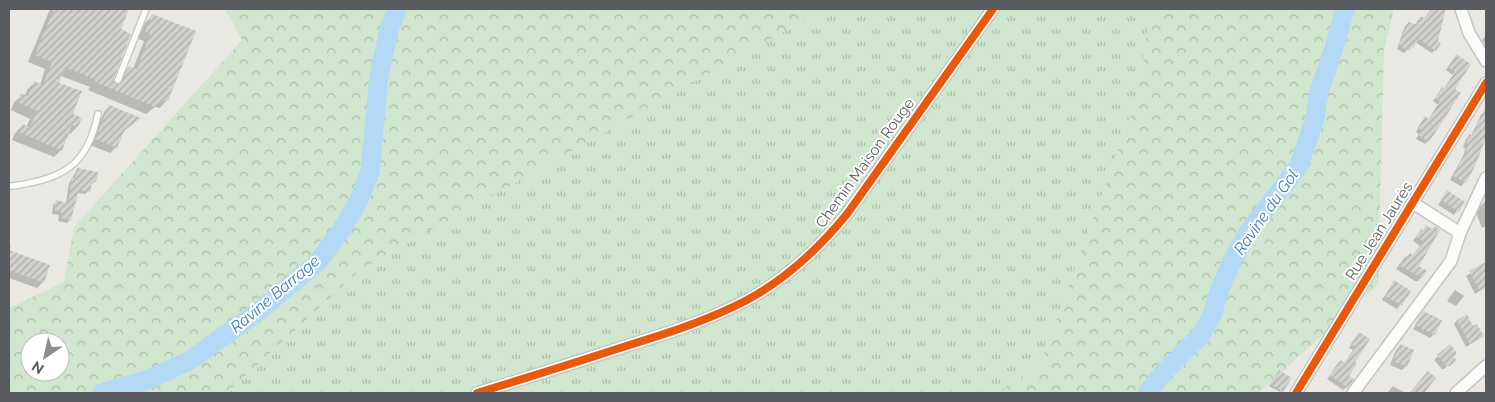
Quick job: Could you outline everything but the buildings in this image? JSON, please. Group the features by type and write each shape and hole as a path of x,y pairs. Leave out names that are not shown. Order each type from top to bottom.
{"street":[{"name":"Chemin Maison Rouge","path":"477,393 678,330 713,317 748,299 788,271 828,238 847,214 993,9"},
{"path":"1461,9 1469,33 1486,62"},
{"name":"Rue Jean Jaurès","path":"1296,393 1486,83"},
{"path":"1353,393 1451,261 1460,233 1486,178"},
{"path":"1413,203 1460,233"},
{"path":"1456,393 1486,366"}],"lane":[{"path":"118,80 146,9"},
{"path":"9,186 40,182 65,171 87,150 94,134 98,114"}],"green space":[{"path":"225,9 824,9 360,270 227,393 9,393 9,308 64,282 74,227 242,40"},
{"path":"824,9 1150,9 1138,95 1040,365 995,393 227,393 360,270"},
{"path":"1150,9 1394,9 1384,50 1378,284 1259,393 995,393 1040,365 1138,95"}],"waterway":[{"name":"Ravine Barrage","path":"102,393 147,380 189,361 260,310 318,262 340,232 358,202 370,172 379,76 389,30 397,9"},
{"name":"Ravine du Gol","path":"1147,393 1163,373 1201,335 1212,315 1219,291 1232,261 1247,234 1299,165 1315,118 1319,92 1345,9"}],"cycle path":[{"path":"477,393 654,337 717,314 761,292 789,272 802,262 847,214 993,9"},
{"path":"1296,393 1486,83"}]}
